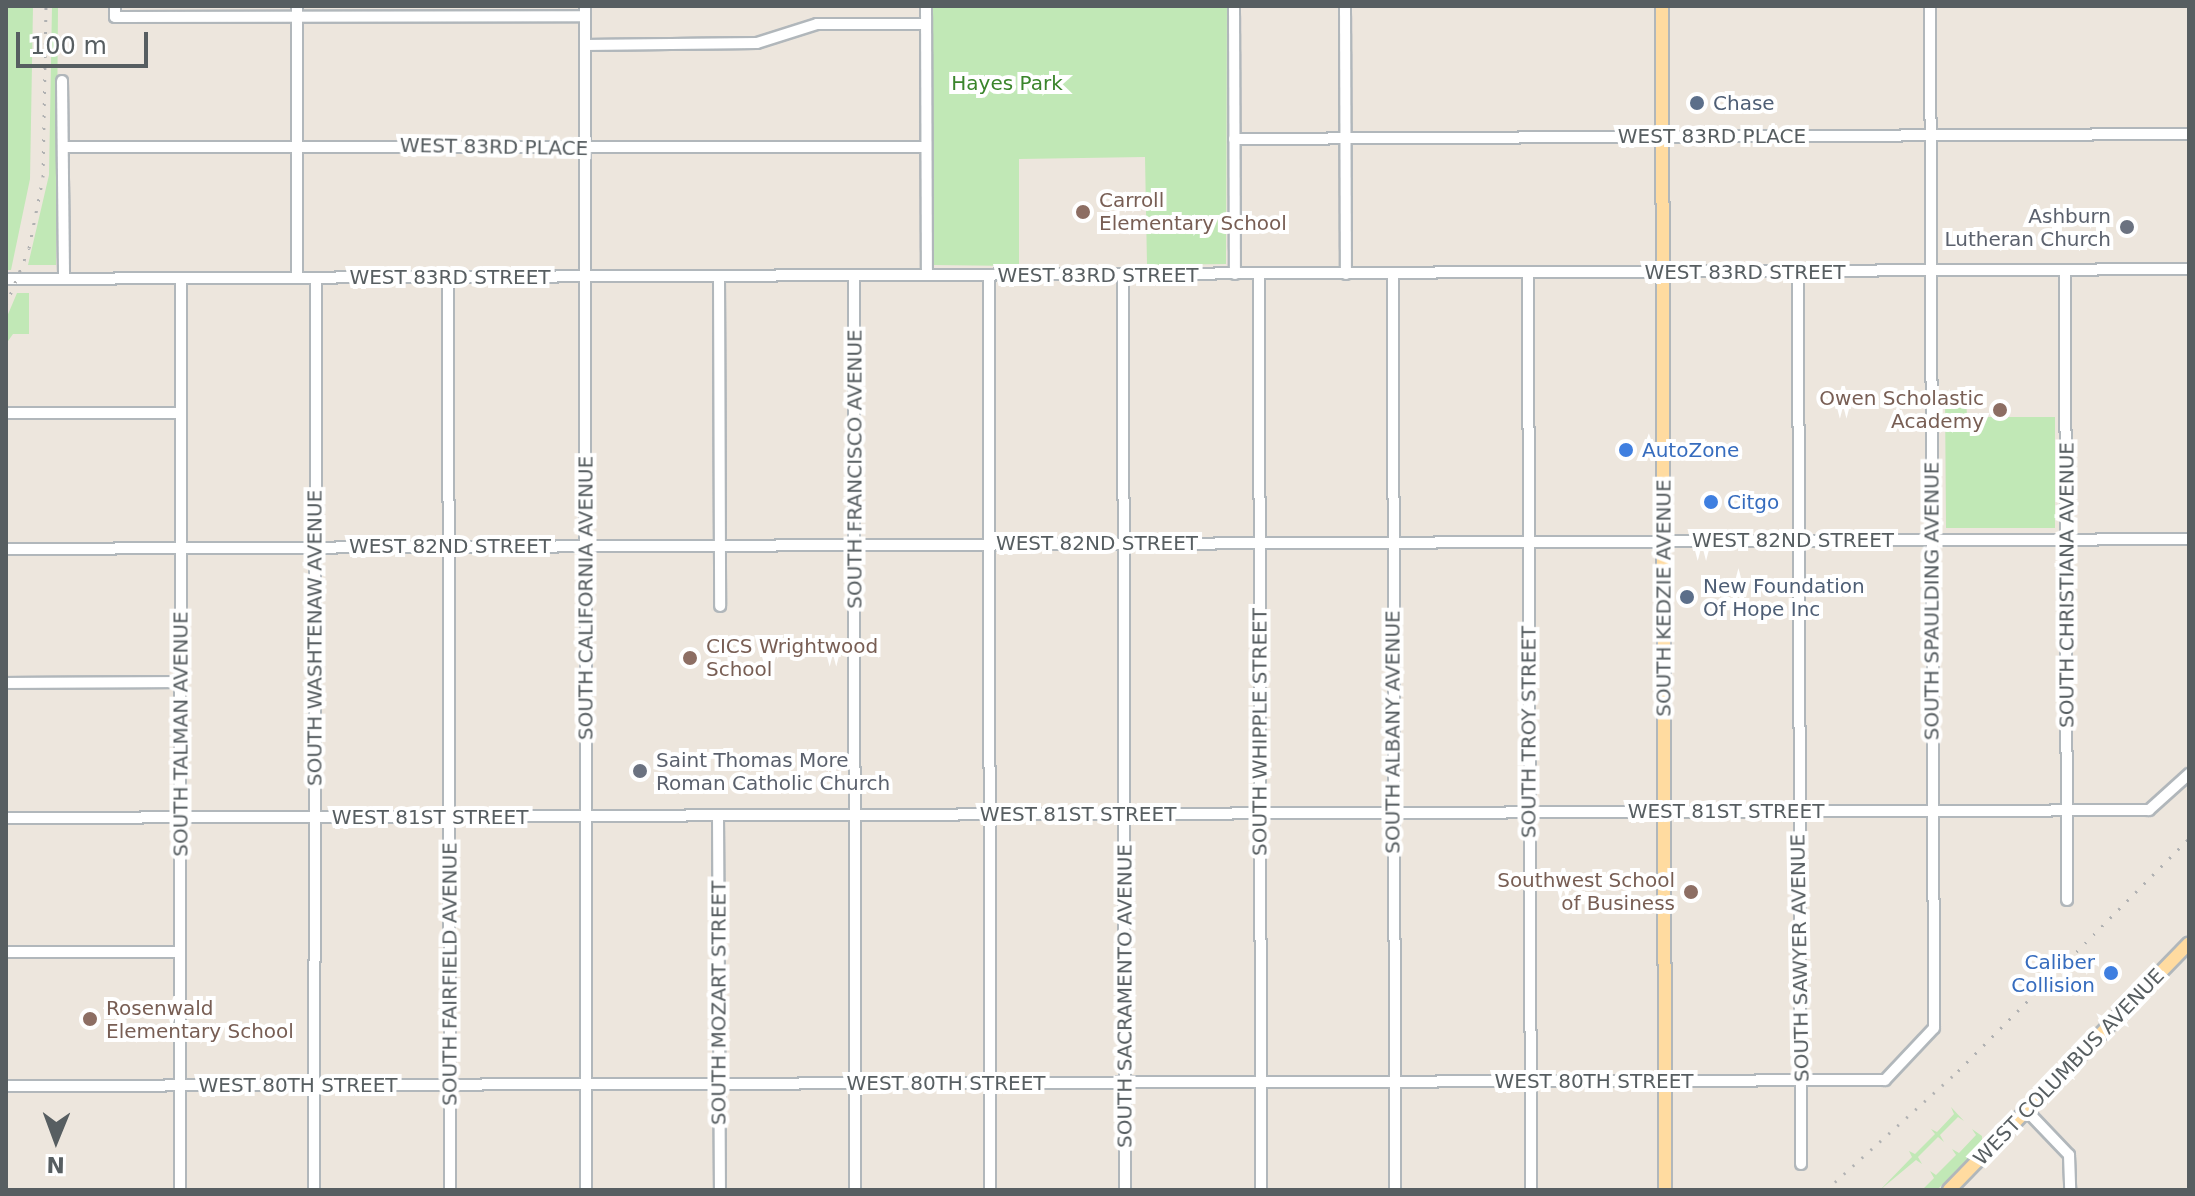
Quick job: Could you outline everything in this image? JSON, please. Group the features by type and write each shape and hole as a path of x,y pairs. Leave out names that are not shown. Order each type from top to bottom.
{"main road":[{"name":"SOUTH KEDZIE AVENUE","path":"1662,6 1665,1190"},
{"name":"WEST COLUMBUS AVENUE","path":"1949,1190 2189,943"}],"street":[{"path":"926,6 927,275"},
{"path":"1234,6 1235,274"},
{"path":"1345,6 1346,274"},
{"name":"SOUTH SPAULDING AVENUE","path":"1885,1080 1934,1028 1930,6"},
{"path":"115,12 585,11"},
{"name":"SOUTH CALIFORNIA AVENUE","path":"585,11 586,1190"},
{"path":"297,278 298,12"},
{"path":"585,45 757,43 817,24 926,24"},
{"path":"62,81 64,278"},
{"name":"WEST 83RD PLACE","path":"1234,139 2189,134"},
{"name":"WEST 83RD PLACE","path":"63,147 926,147"},
{"name":"WEST 83RD STREET","path":"6,279 2189,269"},
{"name":"SOUTH CHRISTIANA AVENUE","path":"2065,270 2067,900"},
{"name":"SOUTH SAWYER AVENUE","path":"1798,271 1801,1164"},
{"name":"SOUTH TROY STREET","path":"1528,273 1531,1190"},
{"name":"SOUTH WHIPPLE STREET","path":"1259,274 1261,1190"},
{"name":"SOUTH ALBANY AVENUE","path":"1393,274 1395,1190"},
{"path":"989,275 990,1190"},
{"name":"SOUTH SACRAMENTO AVENUE","path":"1123,275 1125,1190"},
{"path":"719,276 720,606"},
{"name":"SOUTH FRANCISCO AVENUE","path":"854,276 855,1190"},
{"name":"SOUTH FAIRFIELD AVENUE","path":"448,277 450,1190"},
{"name":"SOUTH TALMAN AVENUE","path":"180,1190 181,278"},
{"name":"SOUTH WASHTENAW AVENUE","path":"314,1190 316,278"},
{"path":"6,413 181,413"},
{"name":"WEST 82ND STREET","path":"6,549 2189,539"},
{"path":"6,683 181,682"},
{"name":"WEST 81ST STREET","path":"6,818 2149,810 2189,774"},
{"name":"SOUTH MOZART STREET","path":"718,815 720,1190"},
{"path":"6,952 180,952"},
{"name":"WEST 80TH STREET","path":"6,1086 1885,1080"},
{"path":"2027,1111 2069,1155 2070,1190"}],"green space":[{"path":"6,6 33,6 30,179 11,270 6,270"},
{"path":"52,6 58,6 56,265 28,265 49,175"},
{"name":"Hayes Park","path":"931,6 1227,6 1226,264 1147,265 1145,157 1019,159 1019,266 934,265"},
{"path":"17,293 29,293 29,334 13,334 6,344 6,319"},
{"path":"1945,395 1966,396 1967,417 2055,417 2055,528 1946,528"},
{"path":"1951,1107 1964,1121 1958,1117 1940,1135 1944,1142 1938,1137 1918,1157 1922,1164 1916,1160 1880,1190 1912,1157 1909,1151 1915,1154 1935,1134 1931,1129 1937,1132 1954,1114"},
{"path":"1972,1129 1982,1136 1982,1145 1937,1190 1922,1190 1934,1178 1930,1171 1936,1175 1956,1155 1952,1149 1959,1153 1976,1135"}],"railway":[{"path":"6,305 29,248 43,177 46,6"},
{"path":"1826,1190 1958,1071 2189,838"}],"place":[{"name":"Chase","path":"1697,103"},
{"name":"Carroll Elementary School","path":"1083,212"},
{"name":"Ashburn Lutheran Church","path":"2127,227"},
{"name":"Owen Scholastic Academy","path":"2000,410"},
{"name":"AutoZone","path":"1626,450"},
{"name":"Citgo","path":"1711,502"},
{"name":"New Foundation Of Hope Inc","path":"1687,597"},
{"name":"CICS Wrightwood School","path":"690,658"},
{"name":"Saint Thomas More Roman Catholic Church","path":"640,771"},
{"name":"Southwest School of Business","path":"1691,892"},
{"name":"Caliber Collision","path":"2111,973"},
{"name":"Rosenwald Elementary School","path":"90,1019"}]}
